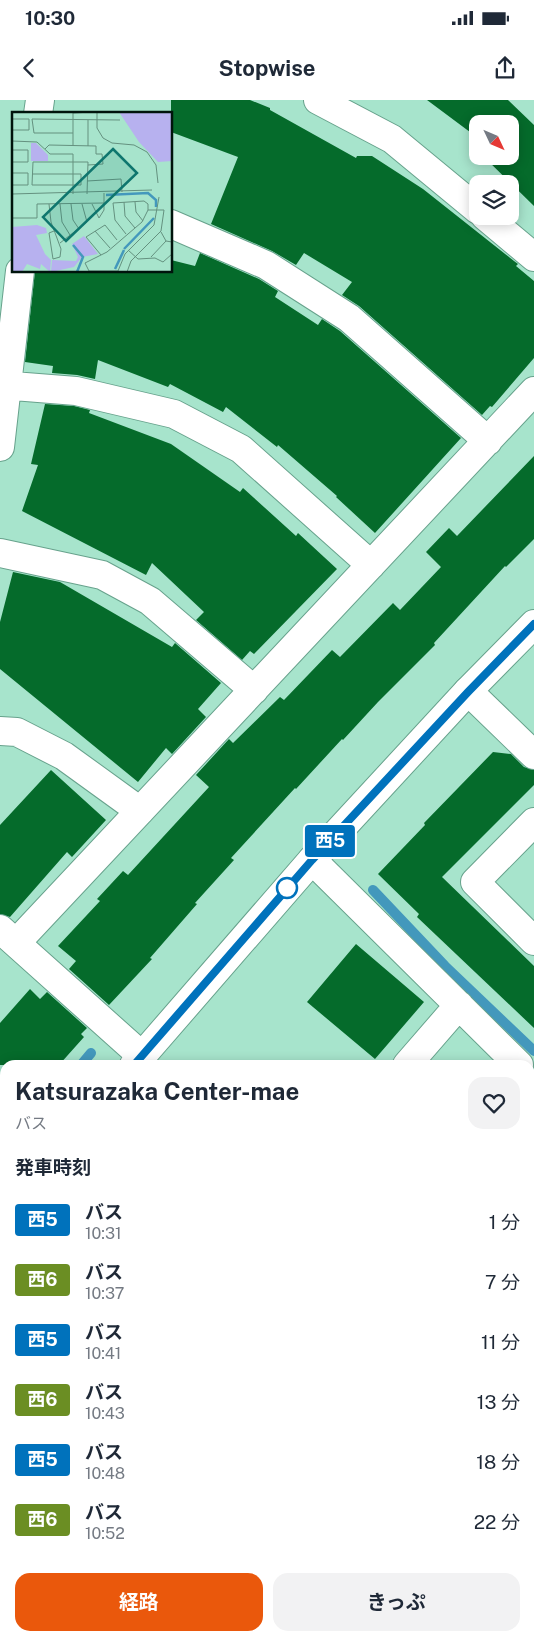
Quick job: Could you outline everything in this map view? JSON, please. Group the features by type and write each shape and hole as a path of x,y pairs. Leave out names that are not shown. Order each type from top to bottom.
{"street":[{"path":"318,100 392,139 469,203"},
{"path":"172,224 266,265 349,318 488,441"},
{"path":"496,225 534,257"},
{"path":"0,447 4,385 20,272"},
{"path":"4,385 76,391 174,414 241,448 371,565"},
{"path":"137,1060 8,936 140,811 534,391"},
{"path":"0,553 102,575 150,601 254,690"},
{"path":"139,1060 312,860 534,624"},
{"path":"468,692 534,755"},
{"path":"0,731 17,732 64,756 140,811"},
{"path":"534,822 475,882 534,941"},
{"path":"312,860 514,1060"},
{"path":"412,1060 459,1005"}],"building":[{"path":"171,100 250,100 270,108 270,110 356,158 357,156 372,156 423,189 518,264 516,266 534,281 534,358 492,407 490,406 482,415 359,306 342,295 352,282 304,253 296,265 272,251 211,224 238,157 172,132"},
{"path":"427,100 508,100 534,125 534,206 519,191 519,175 502,175 492,165 519,165 519,115 469,115 469,131"},
{"path":"200,253 259,279 278,291 275,297 318,325 322,319 340,331 461,438 375,533 337,496 278,445 277,447 226,407 223,412 170,384 168,387 98,360 95,379 52,373 53,366 25,362 35,272 172,272 172,260 195,266"},
{"path":"45,404 74,406 90,410 89,413 171,444 240,492 243,488 296,536 298,533 337,569 254,654 250,651 242,660 196,620 204,612 152,563 146,575 22,511 38,465 31,464"},
{"path":"534,456 534,539 505,566 434,643 435,645 295,788 231,858 234,860 195,903 197,904 150,958 152,959 109,1005 69,969 76,961 58,946 100,901 97,899 123,871 128,875 209,787 196,775 229,739 233,743 280,697 284,700 332,650 340,657 393,603 400,610 441,567 426,552 449,528 457,536"},
{"path":"13,572 60,582 172,647 175,643 221,683 198,709 206,717 172,754 166,748 138,782 0,669 0,622"},
{"path":"493,752 511,754 524,767 534,770 534,785 442,877 534,966 534,1028 417,917 419,914 378,874 425,825 424,823"},
{"path":"51,770 106,820 72,857 67,852 10,917 0,914 0,825"},
{"path":"356,944 424,1002 375,1059 307,1002"},
{"path":"30,989 40,999 47,992 87,1028 81,1034 84,1037 63,1060 0,1060 0,1023"}],"waterway":[{"path":"373,890 445,966 534,1051"},
{"path":"85,1060 91,1053"}],"bus line":[{"name":"西5","path":"138,1060 312,860 534,624"}]}
